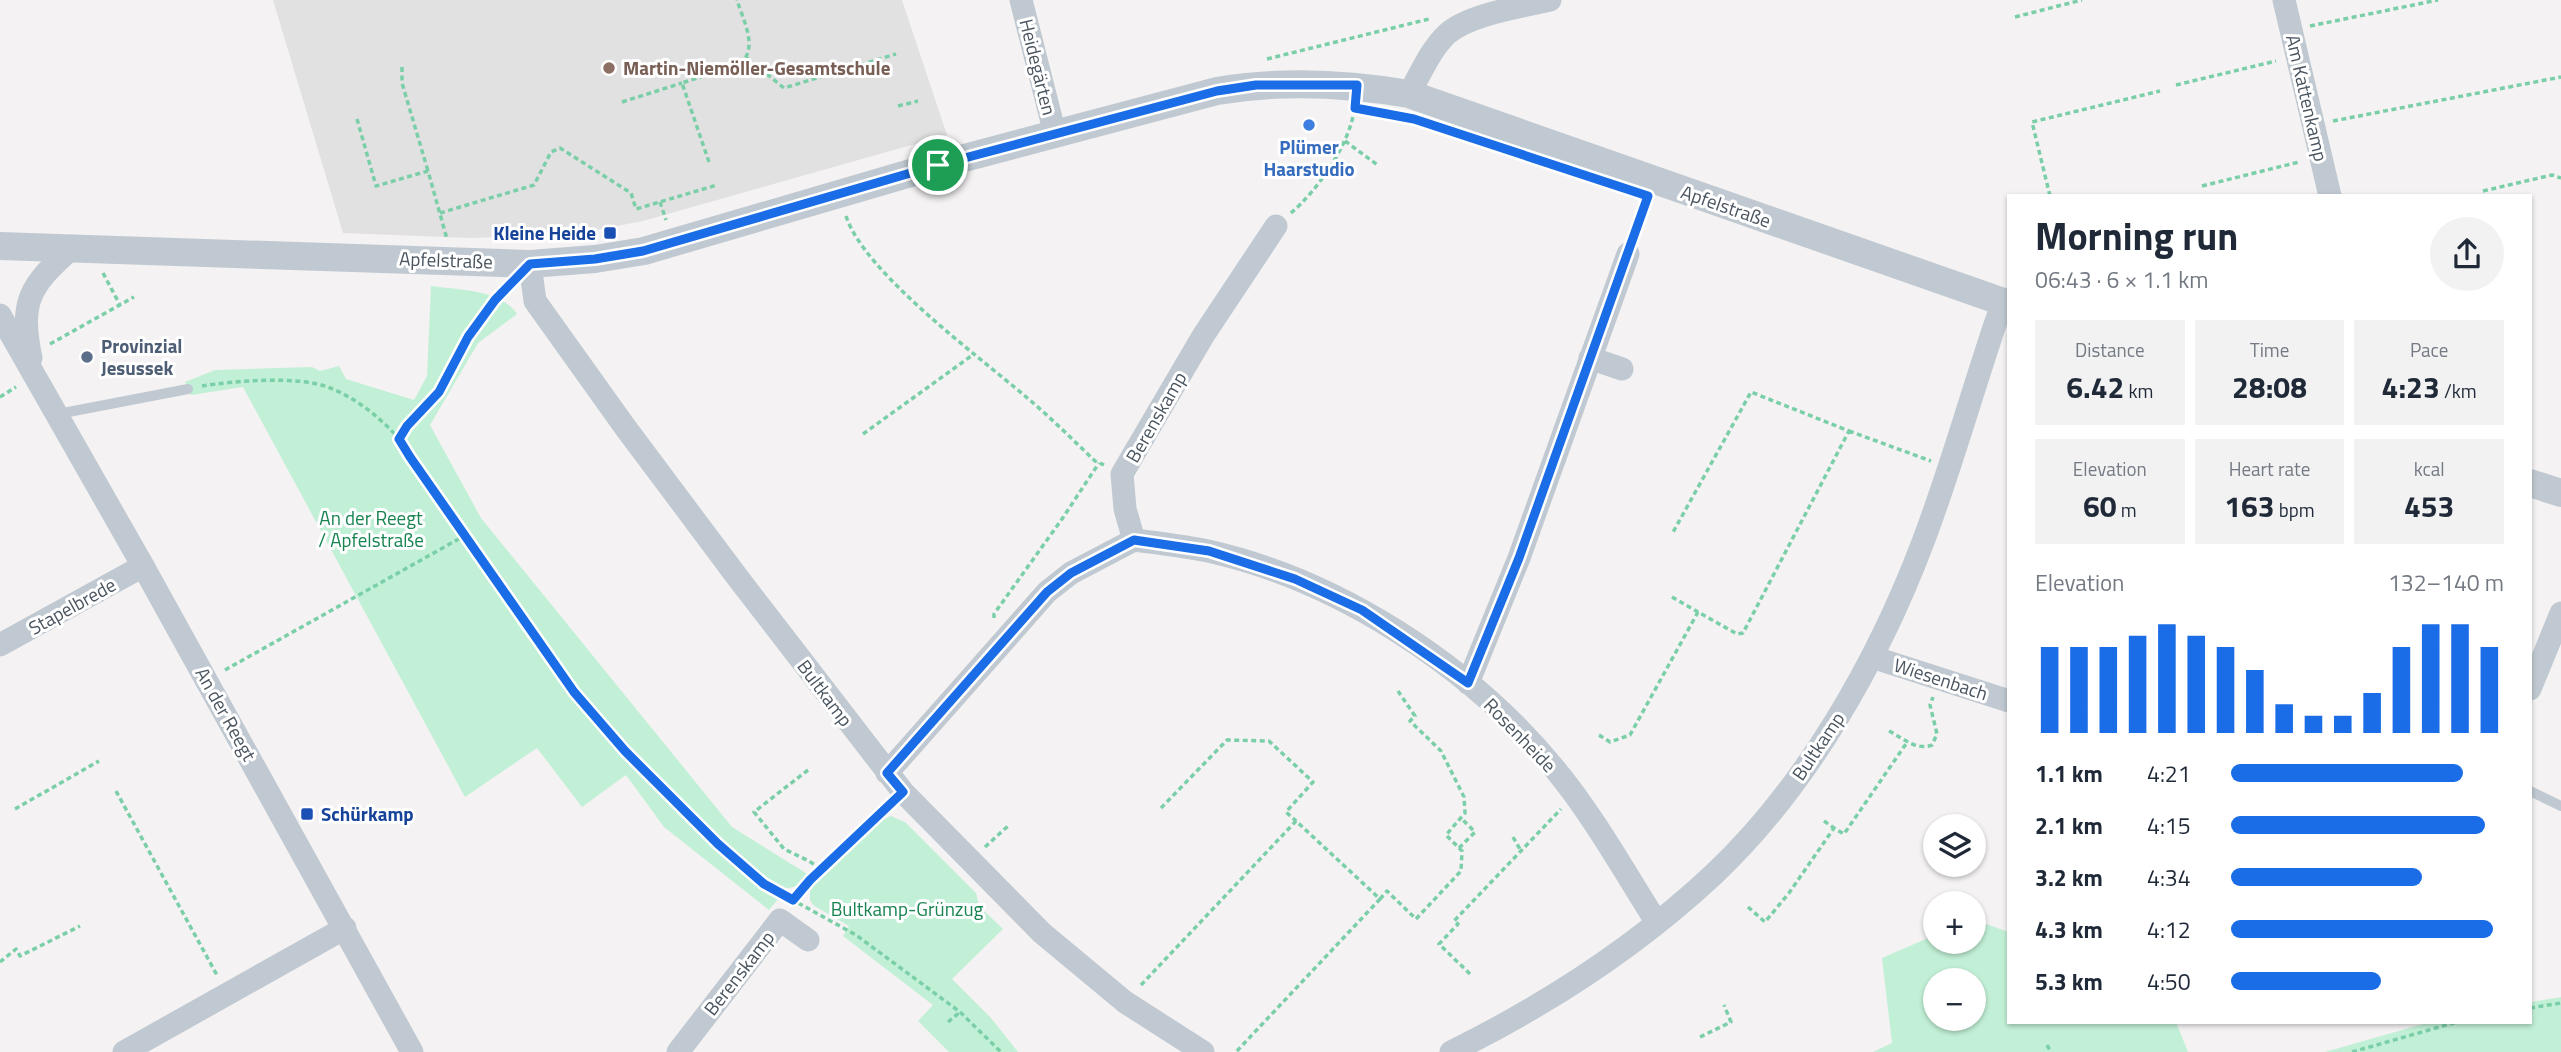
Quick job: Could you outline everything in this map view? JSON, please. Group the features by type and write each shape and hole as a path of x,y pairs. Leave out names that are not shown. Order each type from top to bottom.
{"street":[{"name":"Heidegärten","path":"1021,0 1055,134"},
{"path":"1409,94 1433,51 1448,33 1469,21 1550,0"},
{"name":"Am Kattenkamp","path":"2284,0 2330,194"},
{"name":"Apfelstraße","path":"0,246 530,264 595,259 643,251 912,173 1217,91 1256,85 1357,85 1409,94 2006,302"},
{"name":"Berenskamp","path":"1134,540 1125,509 1122,474 1203,336 1276,226"},
{"name":"An der Reegt","path":"36,378 25,322 27,305 32,290 51,266 72,247"},
{"path":"1468,683 1519,558 1628,254"},
{"name":"Bultkamp","path":"530,264 535,301 542,312 663,479 903,792 1042,933 1125,1002 1203,1052"},
{"name":"Bultkamp","path":"1451,1052 1505,1025 1583,977 1657,923 1713,874 1778,804 1830,731 1872,657 1923,543 2006,302"},
{"name":"An der Reegt","path":"0,316 207,680 412,1052"},
{"path":"1590,358 1622,369"},
{"path":"2532,483 2561,493"},
{"path":"887,773 1047,592 1092,561 1134,540"},
{"name":"Rosenheide","path":"1134,540 1209,551 1295,579 1362,610 1468,683 1554,768 1657,923"},
{"name":"Stapelbrede","path":"0,645 143,566"},
{"path":"2532,684 2561,613"},
{"name":"Wiesenbach","path":"1872,657 2007,700"},
{"name":"Berenskamp","path":"678,1052 780,920 807,940"},
{"path":"124,1052 345,928"}],"lane":[{"path":"58,414 188,389"},
{"path":"2532,792 2561,806"}],"path":[{"path":"622,102 740,64 747,58 751,47 737,0"},
{"path":"2015,17 2082,0"},
{"path":"2291,29 2438,0"},
{"path":"1256,85 1259,69 1265,60 1431,18"},
{"path":"747,58 784,88 896,54"},
{"path":"2176,85 2297,56"},
{"path":"402,67 402,83 453,260"},
{"path":"2314,125 2561,77"},
{"path":"682,83 709,162"},
{"path":"1276,226 1306,200 1345,141 1353,120 1357,85"},
{"path":"2050,194 2032,122 2160,91"},
{"path":"898,106 918,101"},
{"path":"357,119 376,186 428,171"},
{"path":"1345,141 1379,166"},
{"path":"440,213 534,185 551,152 560,148 631,193 636,209 716,185"},
{"path":"2202,186 2321,157"},
{"path":"2483,191 2553,175 2561,178"},
{"path":"1628,254 1648,196"},
{"path":"846,216 851,233 895,283 1099,463 1122,474"},
{"path":"103,249 102,271 120,305"},
{"path":"399,439 407,426 439,392 468,337 495,300 530,264"},
{"path":"30,355 134,297"},
{"path":"863,434 974,354"},
{"path":"188,389 249,381 293,381 328,386 353,399 387,424 574,692 625,751 718,844 764,884 856,934 960,1012 1001,1052"},
{"path":"1672,534 1751,392 1949,467"},
{"path":"1672,597 1737,634 1743,633 1849,431"},
{"path":"991,655 994,614 1099,463"},
{"path":"207,680 464,536"},
{"path":"1599,735 1610,742 1630,734 1698,612"},
{"path":"1889,730 1923,748 1932,745 1937,734 1930,705 1939,678"},
{"path":"1236,1052 1387,891 1416,919 1461,871 1462,851 1446,835 1465,813 1464,797 1441,751 1410,721 1415,716 1398,691"},
{"path":"1161,808 1227,740 1269,741 1313,782 1286,812 1380,899"},
{"path":"1824,821 1844,834 1908,741"},
{"path":"15,808 99,761"},
{"path":"808,770 754,812 784,849 821,870"},
{"path":"116,791 227,994"},
{"path":"793,900 903,792"},
{"path":"1470,974 1439,944 1458,924 1454,921 1574,796"},
{"path":"1460,848 1475,832 1462,819"},
{"path":"1125,1002 1296,821"},
{"path":"971,861 1008,826"},
{"path":"1748,907 1765,922 1789,894 1834,828"},
{"path":"1513,837 1521,851"},
{"path":"0,962 16,948 20,956 80,926"},
{"path":"2532,1008 2561,1003"},
{"path":"1700,1037 1731,1022 1724,1005"},
{"path":"948,1022 960,1012"},
{"path":"2351,1052 2450,1024"},
{"path":"2047,1045 2051,1052"}],"shaded area":[{"name":"Martin-Niemöller-Gesamtschule","path":"273,0 902,0 947,135 643,221 570,235 469,238 343,233"}],"green space":[{"name":"An der Reegt / Apfelstraße","path":"431,286 489,295 510,306 517,314 478,343 430,425 481,518 732,827 809,875 800,884 787,888 769,910 664,827 626,775 582,807 537,748 465,797 243,387 191,395 185,382 215,370 312,367 320,371 339,366 346,379 414,400 427,376"},
{"name":"Bultkamp-Grünzug","path":"891,816 905,822 976,893 979,906 1003,929 952,979 991,1018 1018,1052 949,1052 918,1021 933,1005 843,936 849,926 813,905 810,900 810,888 816,880 877,822"},
{"path":"1986,924 2007,931 2007,1024 2177,1024 2188,1052 1873,1052 1892,1043 1882,958 1923,940 1923,954 1986,954"},
{"path":"2561,997 2561,1052 2325,1052 2423,1024 2532,1024 2532,1002"}],"place":[{"name":"Martin-Niemöller-Gesamtschule","path":"609,68"},
{"name":"Plümer Haarstudio","path":"1309,125"},
{"name":"Kleine Heide","path":"610,233"},
{"name":"Provinzial Jesussek","path":"87,357"},
{"name":"Schürkamp","path":"307,814"}],"route":[{"path":"1256,85 1357,85 1355,108 1414,119 1648,196 1519,558 1468,683 1362,610 1295,579 1209,551 1134,540 1071,573 1047,592 887,773 903,792 810,880 793,900 764,884 718,844 625,751 574,692 399,439 407,426 439,392 468,337 495,300 530,264 595,259 643,251 938,165 1217,91 1256,85"}]}
